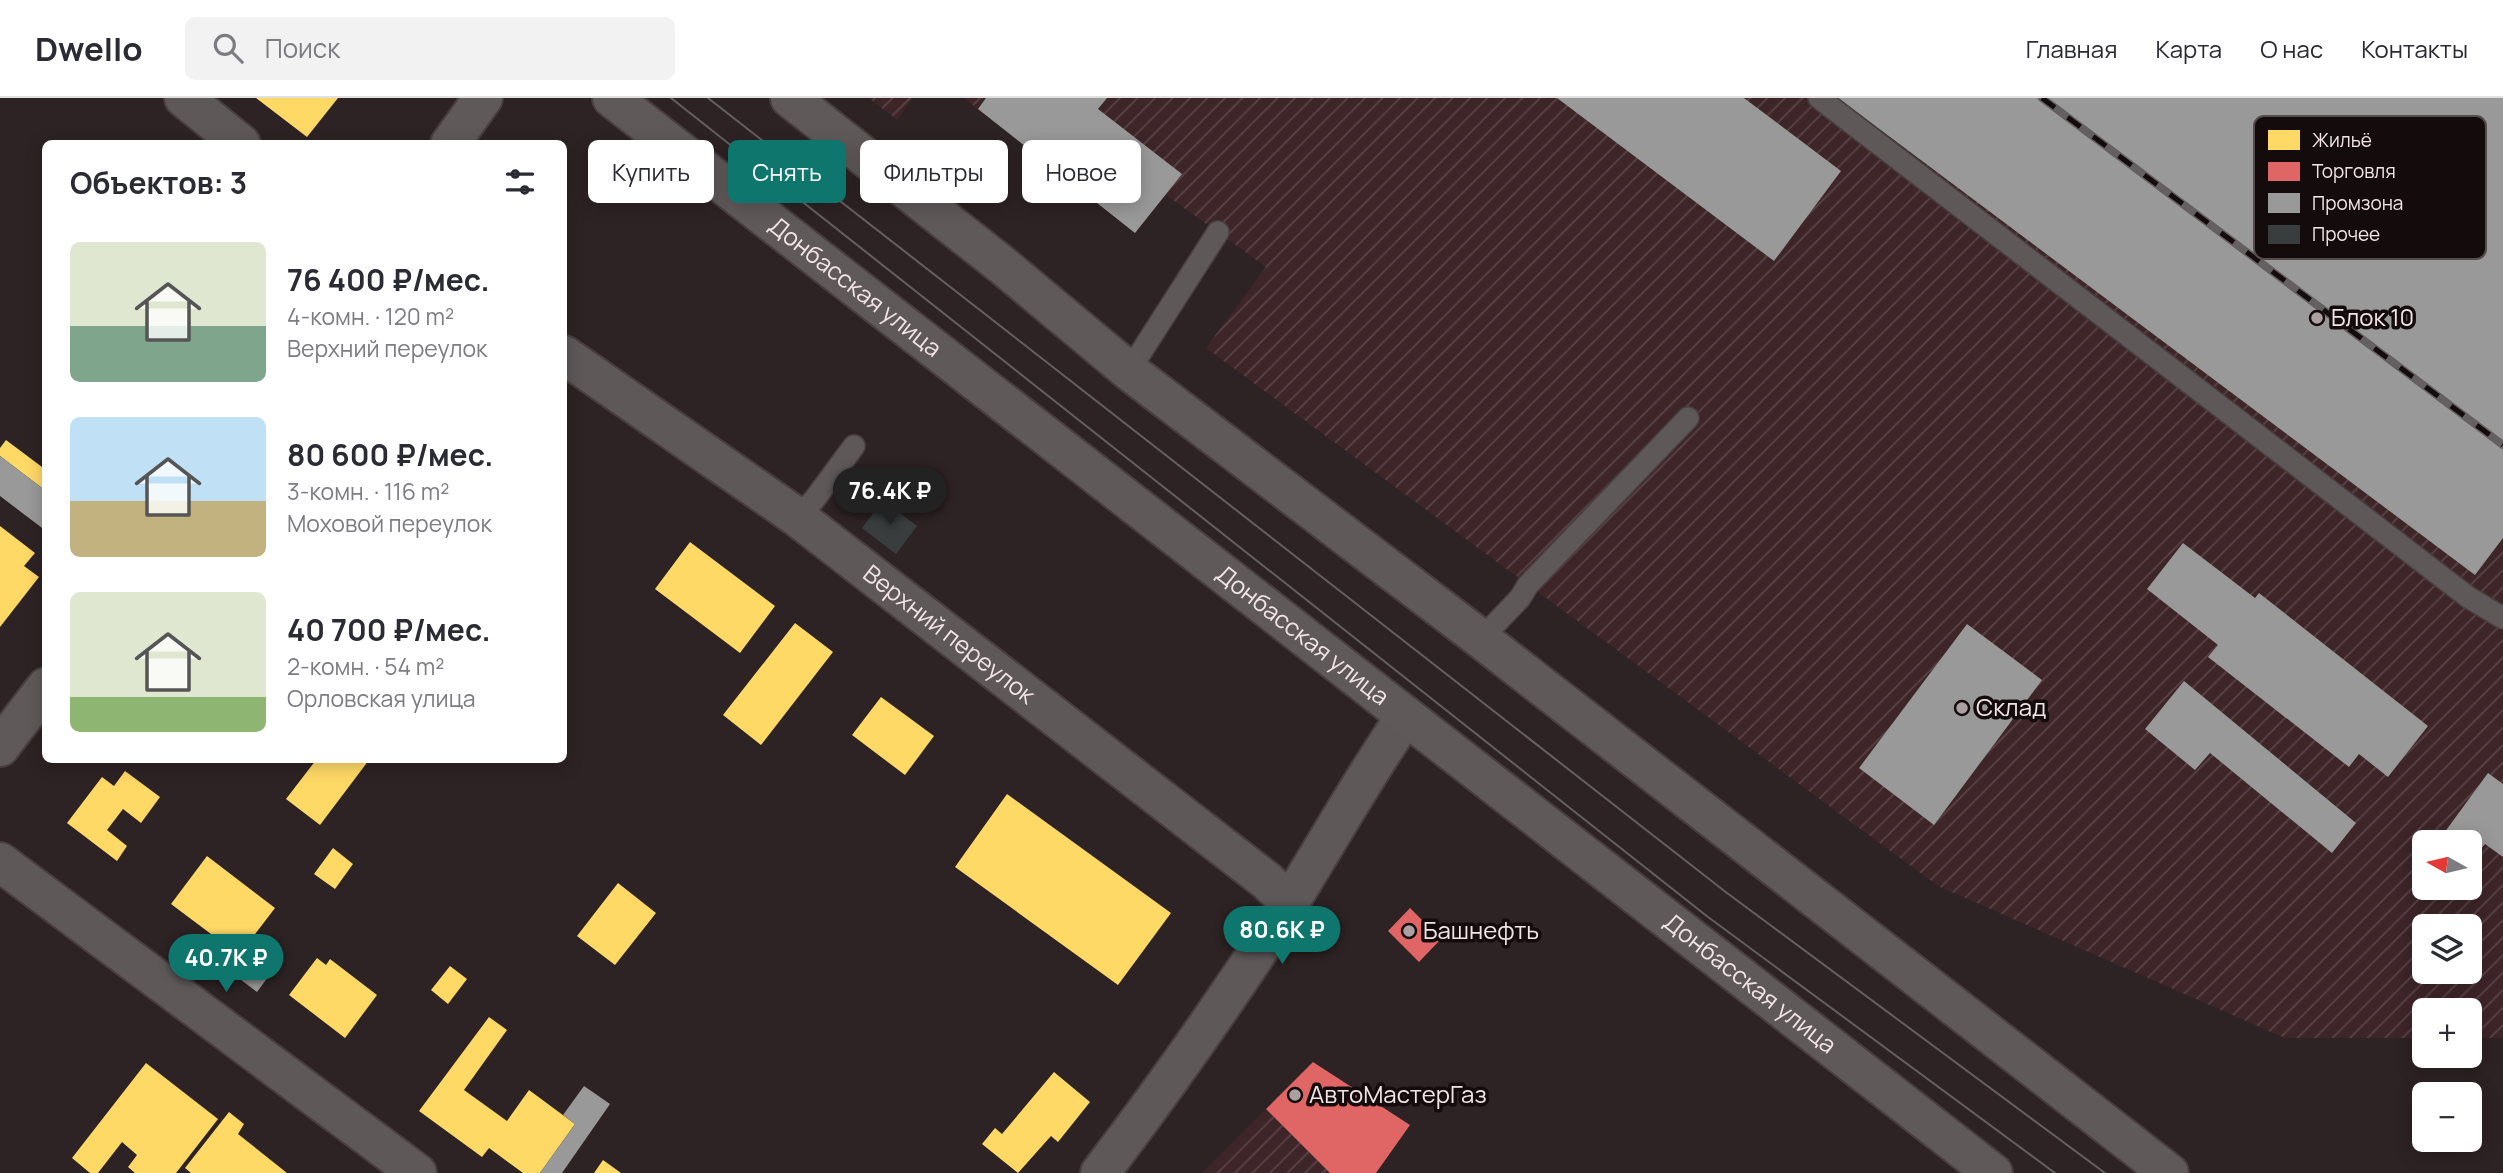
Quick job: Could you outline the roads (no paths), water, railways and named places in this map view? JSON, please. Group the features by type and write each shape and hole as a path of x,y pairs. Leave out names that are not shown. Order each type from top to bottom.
{"main road":[{"path":"453,140 483,98"},
{"name":"Донбасская улица","path":"612,98 1993,1173"},
{"path":"790,98 1002,265 1129,371 1481,639 2169,1173"},
{"path":"0,747 42,692"}],"street":[{"path":"184,98 235,140"},
{"name":"Верхний переулок","path":"567,357 797,517 1256,873 1289,902"},
{"path":"1100,1173 1146,1113 1289,902 1373,764 1406,716"},
{"path":"0,862 416,1173"}],"lane":[{"path":"1819,98 2468,597 2503,618"},
{"path":"1129,371 1218,232"},
{"path":"1481,639 1528,585 1688,418"},
{"path":"797,517 814,500 854,446"}],"tram line":[{"path":"671,98 1708,917 2055,1173"},
{"path":"708,98 1727,893 2105,1173"}],"railway":[{"path":"2042,98 2254,258"},
{"path":"2256,259 2503,445"}],"place":[{"name":"Блок 10","path":"2317,318"},
{"name":"Склад","path":"1962,708"},
{"name":"Башнефть","path":"1409,931"},
{"name":"АвтоМастерГаз","path":"1295,1095"}]}
